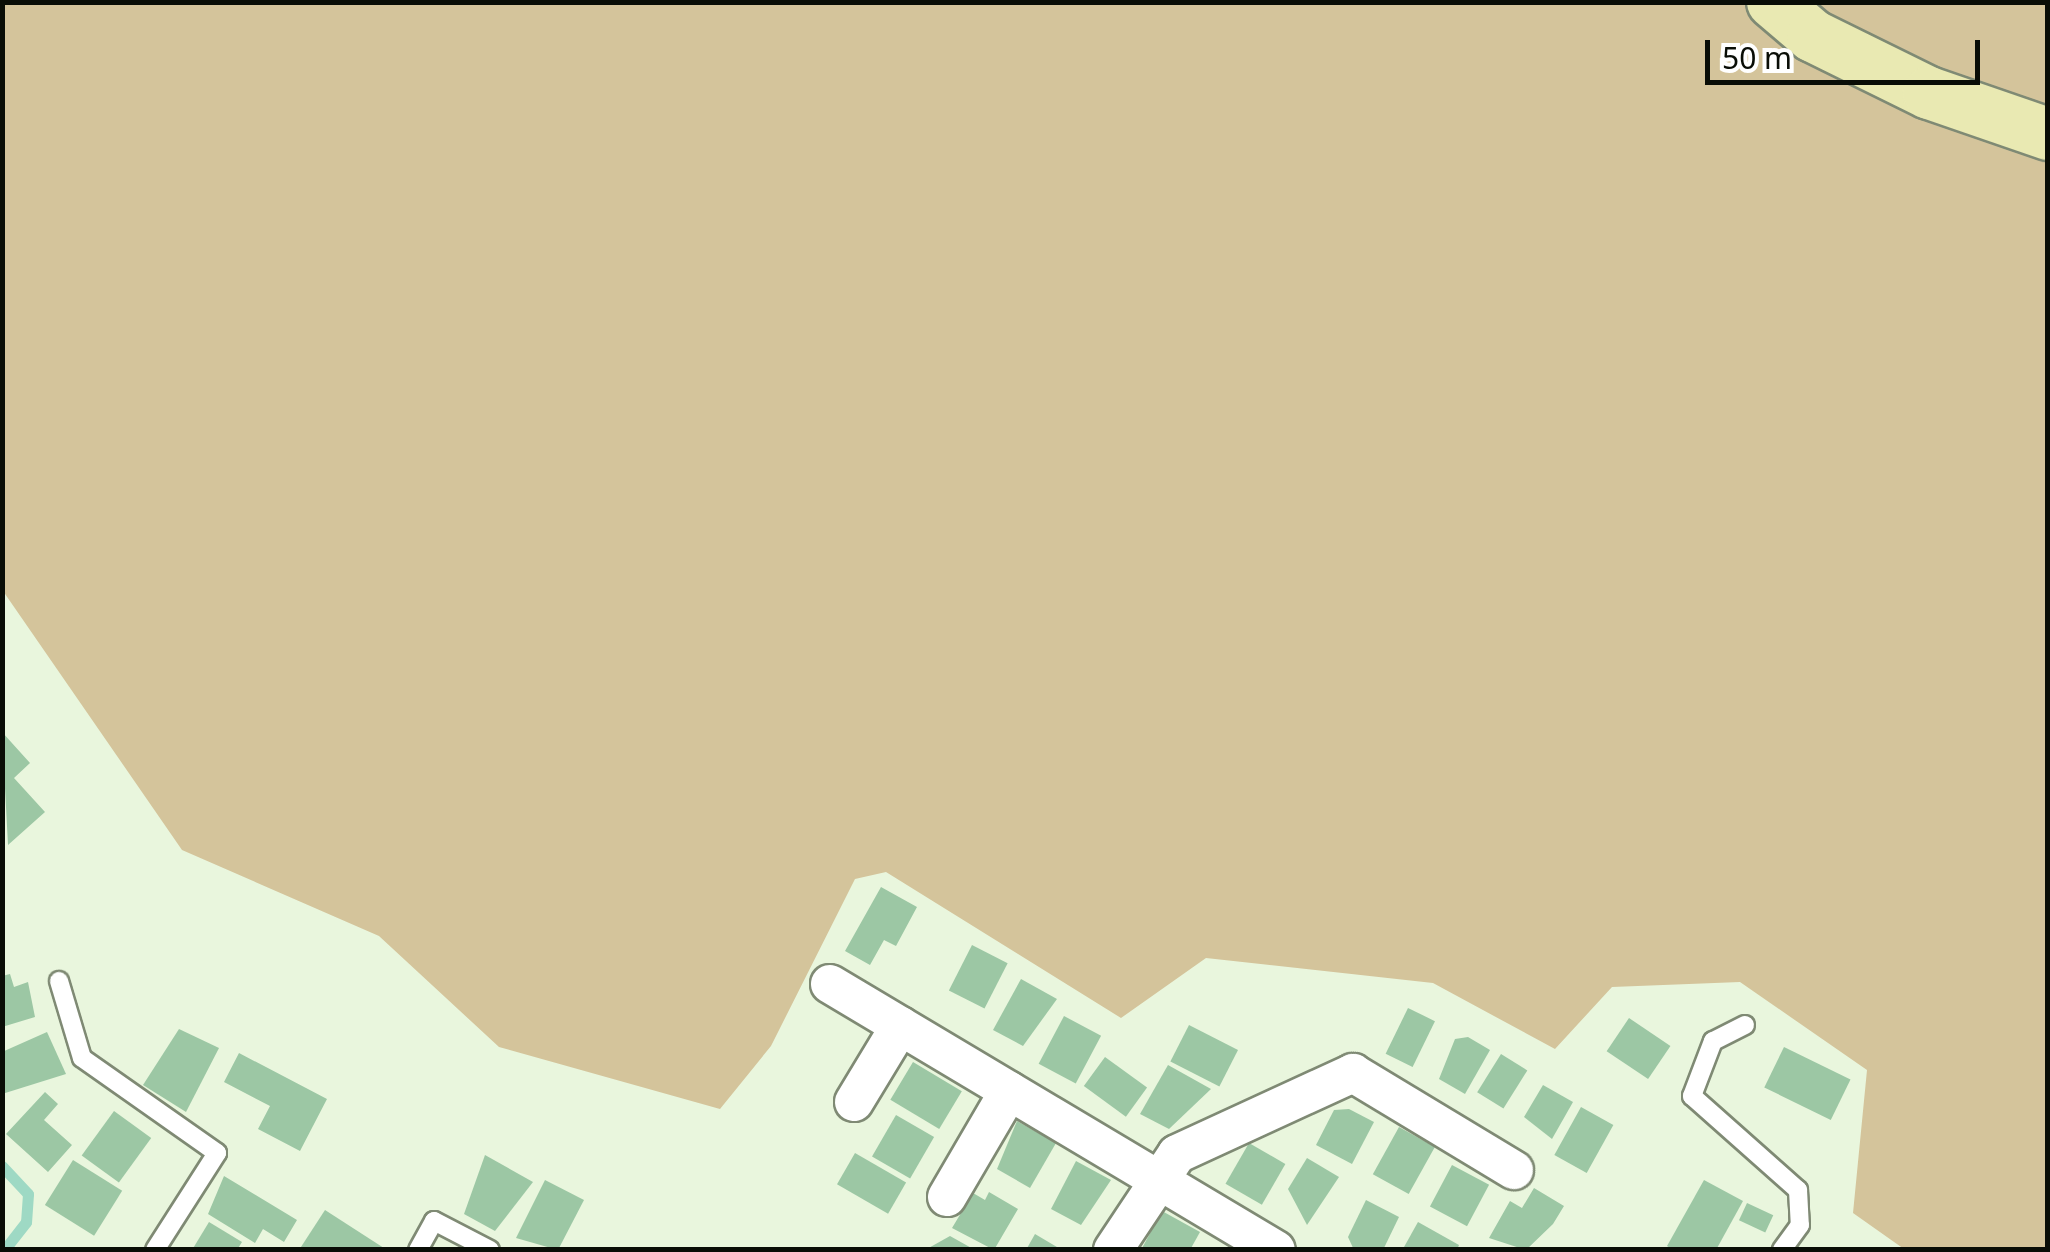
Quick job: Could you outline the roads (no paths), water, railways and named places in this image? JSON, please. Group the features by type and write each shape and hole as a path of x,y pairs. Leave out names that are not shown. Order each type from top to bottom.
{"main road":[{"path":"1774,2 1813,36 1929,93 2048,134"}],"street":[{"path":"830,984 1276,1250"},
{"path":"854,1102 900,1026"},
{"path":"1114,1250 1157,1178 1177,1154 1352,1073 1514,1170"},
{"path":"947,1197 1009,1091"}],"lane":[{"path":"59,981 82,1058 217,1153 155,1250"},
{"path":"1745,1024 1713,1041 1692,1096 1798,1190 1800,1225 1782,1250"},
{"path":"418,1250 434,1222 490,1250"}],"waterway":[{"path":"2,1166 28,1194 26,1222 4,1250"}]}
